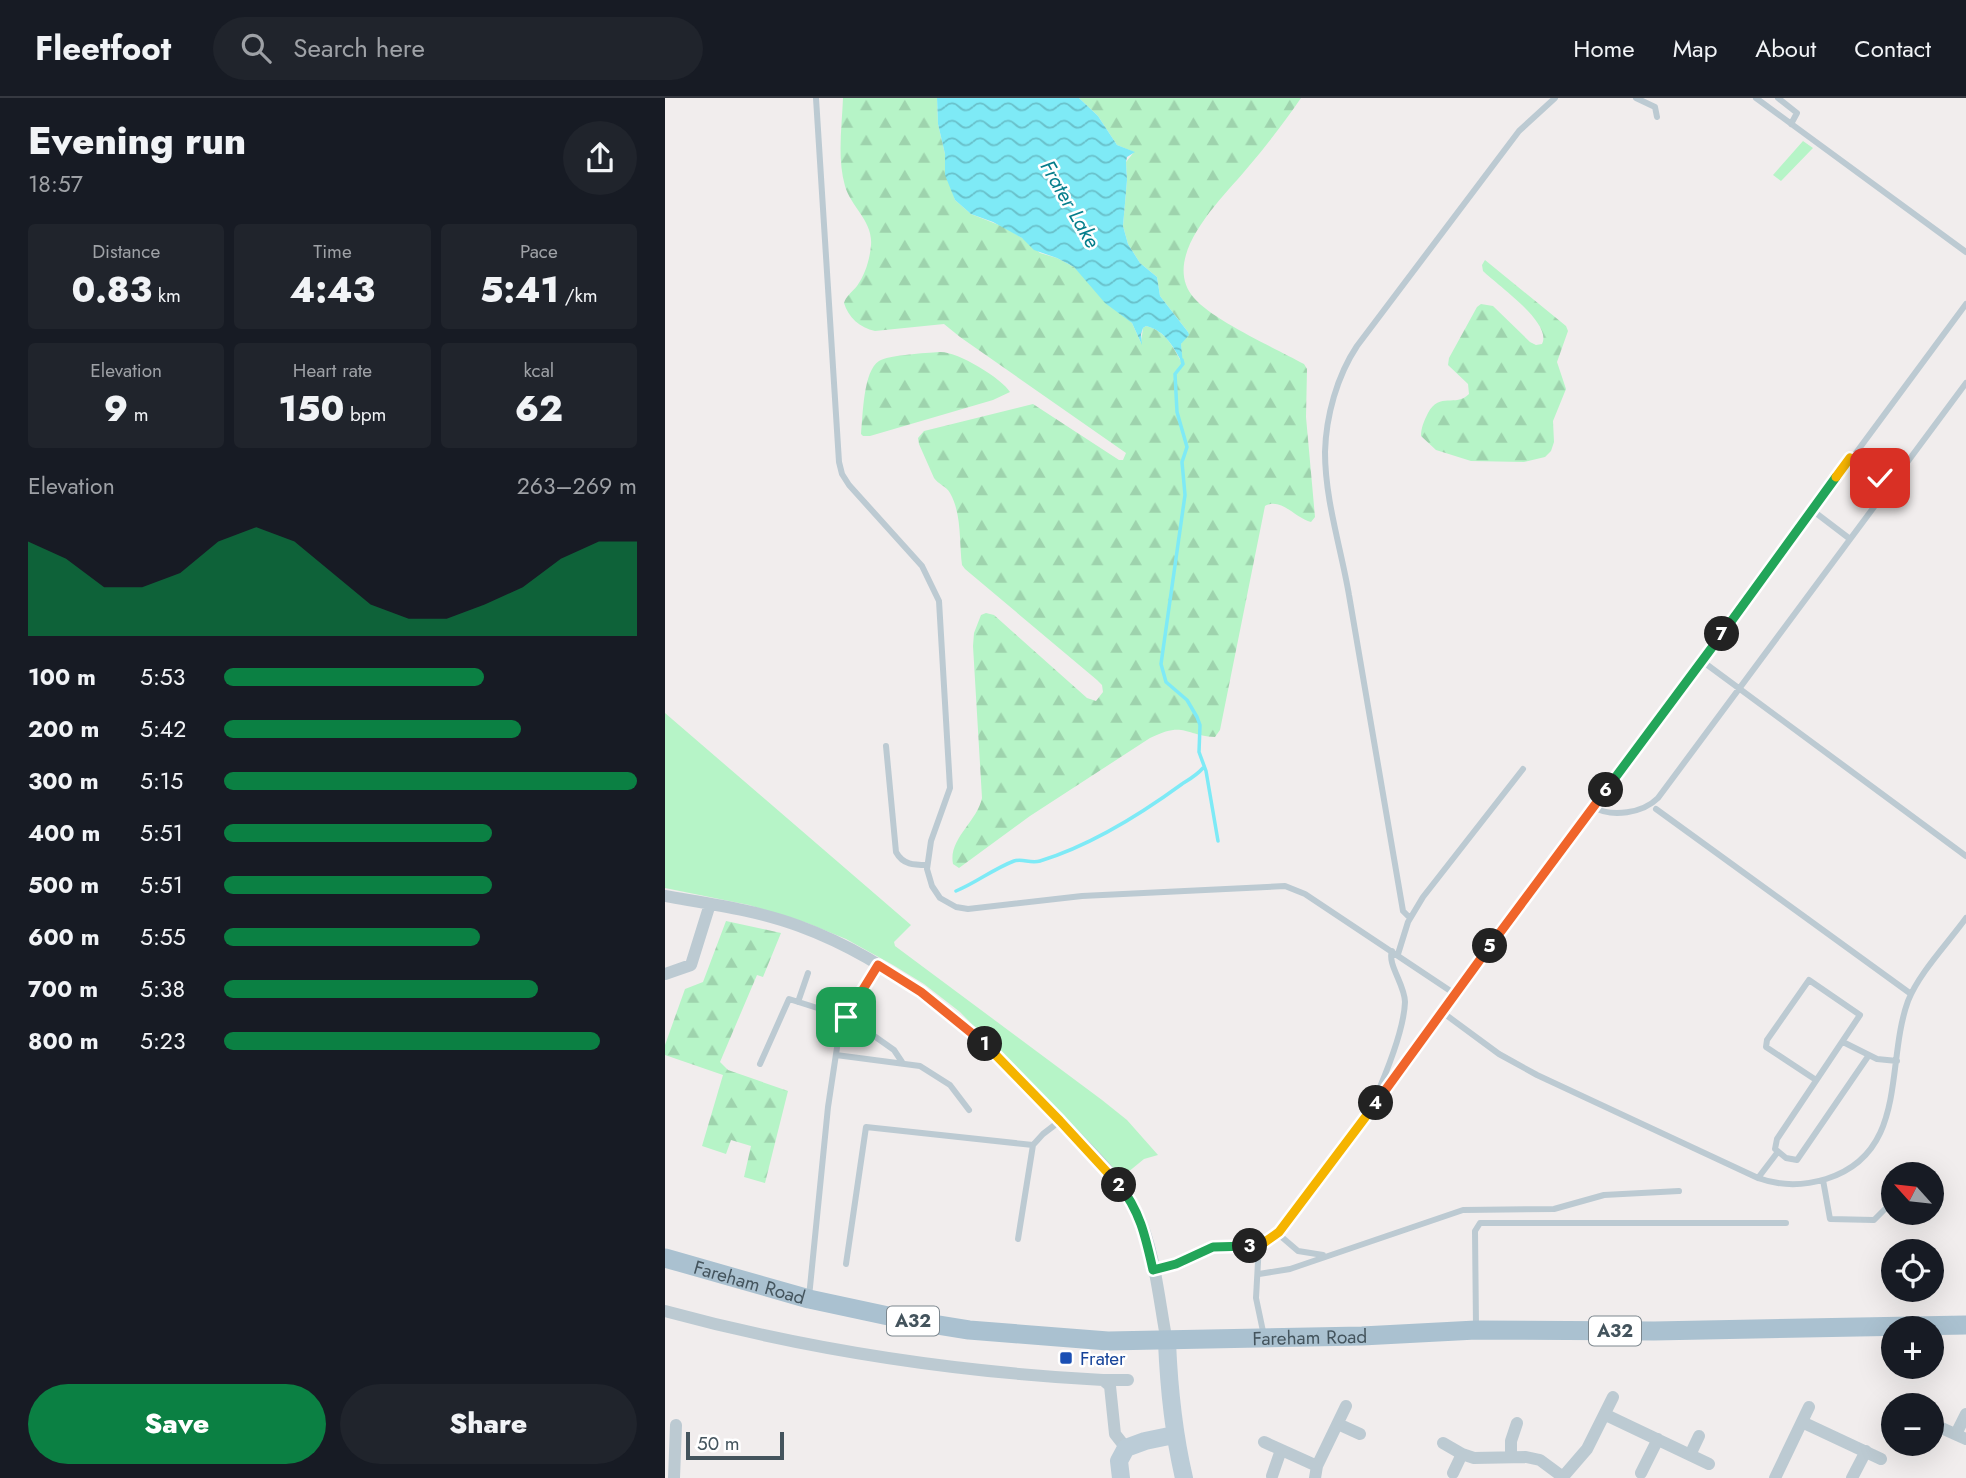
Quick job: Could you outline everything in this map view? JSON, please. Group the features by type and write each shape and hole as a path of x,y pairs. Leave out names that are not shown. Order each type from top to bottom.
{"main road":[{"name":"Fareham Road","path":"665,1258 809,1299 907,1320 969,1330 1108,1341 1167,1342 1476,1330 1654,1331 1966,1325"}],"street":[{"path":"665,895 757,913 800,926 878,965 921,992 962,1024 1060,1121 1130,1200 1143,1227 1167,1342 1169,1400 1184,1478"},
{"path":"665,974 691,965 710,904"},
{"path":"665,1311 894,1360 1038,1377 1128,1380"},
{"path":"1103,1380 1110,1386 1115,1434 1125,1448"},
{"path":"1443,1443 1474,1458 1511,1457 1540,1460 1562,1478 1587,1449 1613,1397"},
{"path":"1264,1442 1316,1472 1346,1406"},
{"path":"1775,1478 1809,1407"},
{"path":"1944,1429 1961,1437 1966,1414"},
{"path":"1606,1415 1709,1464"},
{"path":"1801,1422 1881,1459"},
{"path":"1511,1457 1511,1441 1517,1423"},
{"path":"1338,1424 1360,1434"},
{"path":"674,1478 676,1425"},
{"path":"1121,1478 1119,1461 1125,1448 1174,1435"},
{"path":"1690,1455 1699,1436"},
{"path":"1641,1473 1658,1439"},
{"path":"1272,1476 1281,1450"},
{"path":"1852,1478 1865,1451"},
{"path":"1453,1473 1462,1454"}],"lane":[{"path":"816,98 839,462 849,485 922,566 939,601 950,788 931,841 927,865 930,881 937,895 951,905 968,909 1082,896 1286,887 1305,894 1455,994"},
{"path":"1410,918 1403,911 1349,593 1329,494 1325,457 1329,421 1342,376 1357,346 1519,131 1555,98"},
{"path":"1636,98 1655,107 1657,117"},
{"path":"1756,98 1966,252"},
{"path":"1778,98 1797,113 1791,124"},
{"path":"1153,1270 1176,1264 1215,1247 1259,1244 1277,1233 1966,304"},
{"path":"1593,807 1601,811 1629,812 1643,809 1662,793 1966,383"},
{"path":"1850,458 1890,486"},
{"path":"1812,510 1850,538"},
{"path":"1702,661 1966,856"},
{"path":"886,746 896,852 905,862 927,865"},
{"path":"1369,1112 1383,1079 1404,1013 1405,995 1391,958 1410,918 1436,879 1523,769"},
{"path":"1656,809 1911,994"},
{"path":"1442,1012 1499,1054 1537,1075 1758,1178 1788,1185 1807,1184 1823,1180 1855,1164 1875,1143 1889,1110 1903,1019 1911,994 1966,918"},
{"path":"809,1299 828,1107 836,1055 846,1017 878,965"},
{"path":"798,1002 808,973"},
{"path":"1777,1153 1777,1139 1860,1015 1809,980 1767,1041 1766,1047 1816,1080"},
{"path":"760,1064 789,999 846,1017"},
{"path":"860,1026 894,1050 902,1062"},
{"path":"1843,1042 1877,1059 1897,1061"},
{"path":"836,1055 902,1062 929,1070 950,1085 969,1110"},
{"path":"1777,1153 1797,1160 1869,1055"},
{"path":"1018,1239 1033,1146 1060,1121"},
{"path":"846,1264 866,1127 1033,1146"},
{"path":"1758,1178 1777,1153"},
{"path":"1823,1180 1830,1219 1874,1220 1881,1213"},
{"path":"1259,1275 1286,1271 1467,1209 1554,1209 1604,1195 1679,1191"},
{"path":"1476,1330 1475,1231 1480,1223 1786,1223"},
{"path":"1277,1233 1299,1251 1328,1255"},
{"path":"1259,1244 1256,1298 1264,1338"}],"green space":[{"path":"843,98 937,98 945,168 955,200 971,214 1004,227 1027,241 1040,253 1074,267 1132,323 1141,343 1143,328 1153,328 1168,340 1182,363 1181,344 1188,332 1160,296 1157,277 1140,263 1128,244 1123,226 1126,162 1134,152 1117,145 1098,116 1079,98 1301,98 1270,141 1199,228 1189,246 1184,264 1185,282 1203,307 1230,325 1304,364 1307,369 1306,417 1315,517 1311,522 1277,504 1265,506 1220,730 1215,737 1184,730 1170,730 1150,738 1030,816 959,868 953,864 955,847 982,798 973,646 974,633 981,615 994,615 1087,698 1096,701 1103,692 1102,685 1097,680 962,565 954,501 934,478 918,438 924,431 1033,404 1119,460 1123,460 1126,453 944,324 875,331 860,325 852,317 844,303 865,272 871,236 845,186 841,164"},
{"path":"1803,141 1813,148 1781,181 1773,175"},
{"path":"1485,260 1566,326 1568,331 1557,362 1566,389 1553,421 1554,442 1545,457 1524,462 1471,461 1436,450 1421,436 1424,422 1433,406 1443,401 1464,398 1469,394 1468,384 1448,365 1449,358 1477,307 1481,304 1493,306 1530,342 1542,344 1543,335 1532,315 1483,271"},
{"path":"939,352 956,355 977,366 1010,392 993,400 863,436 865,394 874,366 890,357"},
{"path":"665,713 911,925 894,942 895,946 1102,1100 1127,1120 1158,1155 1144,1159 1122,1177 960,1012 924,984 846,939 807,923 749,905 665,888"},
{"path":"726,921 781,933 763,977 757,975 720,1062 728,1070 788,1091 765,1183 744,1177 751,1146 731,1140 726,1154 702,1146 723,1075 665,1055 665,1045 685,989 703,982"}],"water":[{"name":"Frater Lake","path":"937,98 1079,98 1098,116 1117,145 1135,152 1127,157 1126,162 1123,226 1128,244 1140,263 1157,277 1160,296 1188,332 1189,335 1181,344 1183,364 1168,341 1153,328 1143,328 1142,345 1132,323 1105,303 1074,267 1034,250 1022,238 993,222 971,214 955,200 945,175 945,154 938,124"}],"waterway":[{"path":"1182,360 1183,364 1175,374 1177,412 1187,447 1182,462 1185,495 1161,664 1166,682 1187,700 1200,725 1199,752 1206,771 1218,841"},
{"path":"956,891 1014,861 1040,861 1096,838 1149,807 1203,768"}],"place":[{"name":"Frater","path":"1066,1358"}],"route":[{"path":"846,1017 878,965 921,992 962,1024 1003,1062 1124,1191 1141,1222 1153,1270 1176,1264 1213,1247 1245,1247 1265,1242 1287,1223 1850,458 1880,478"}]}
